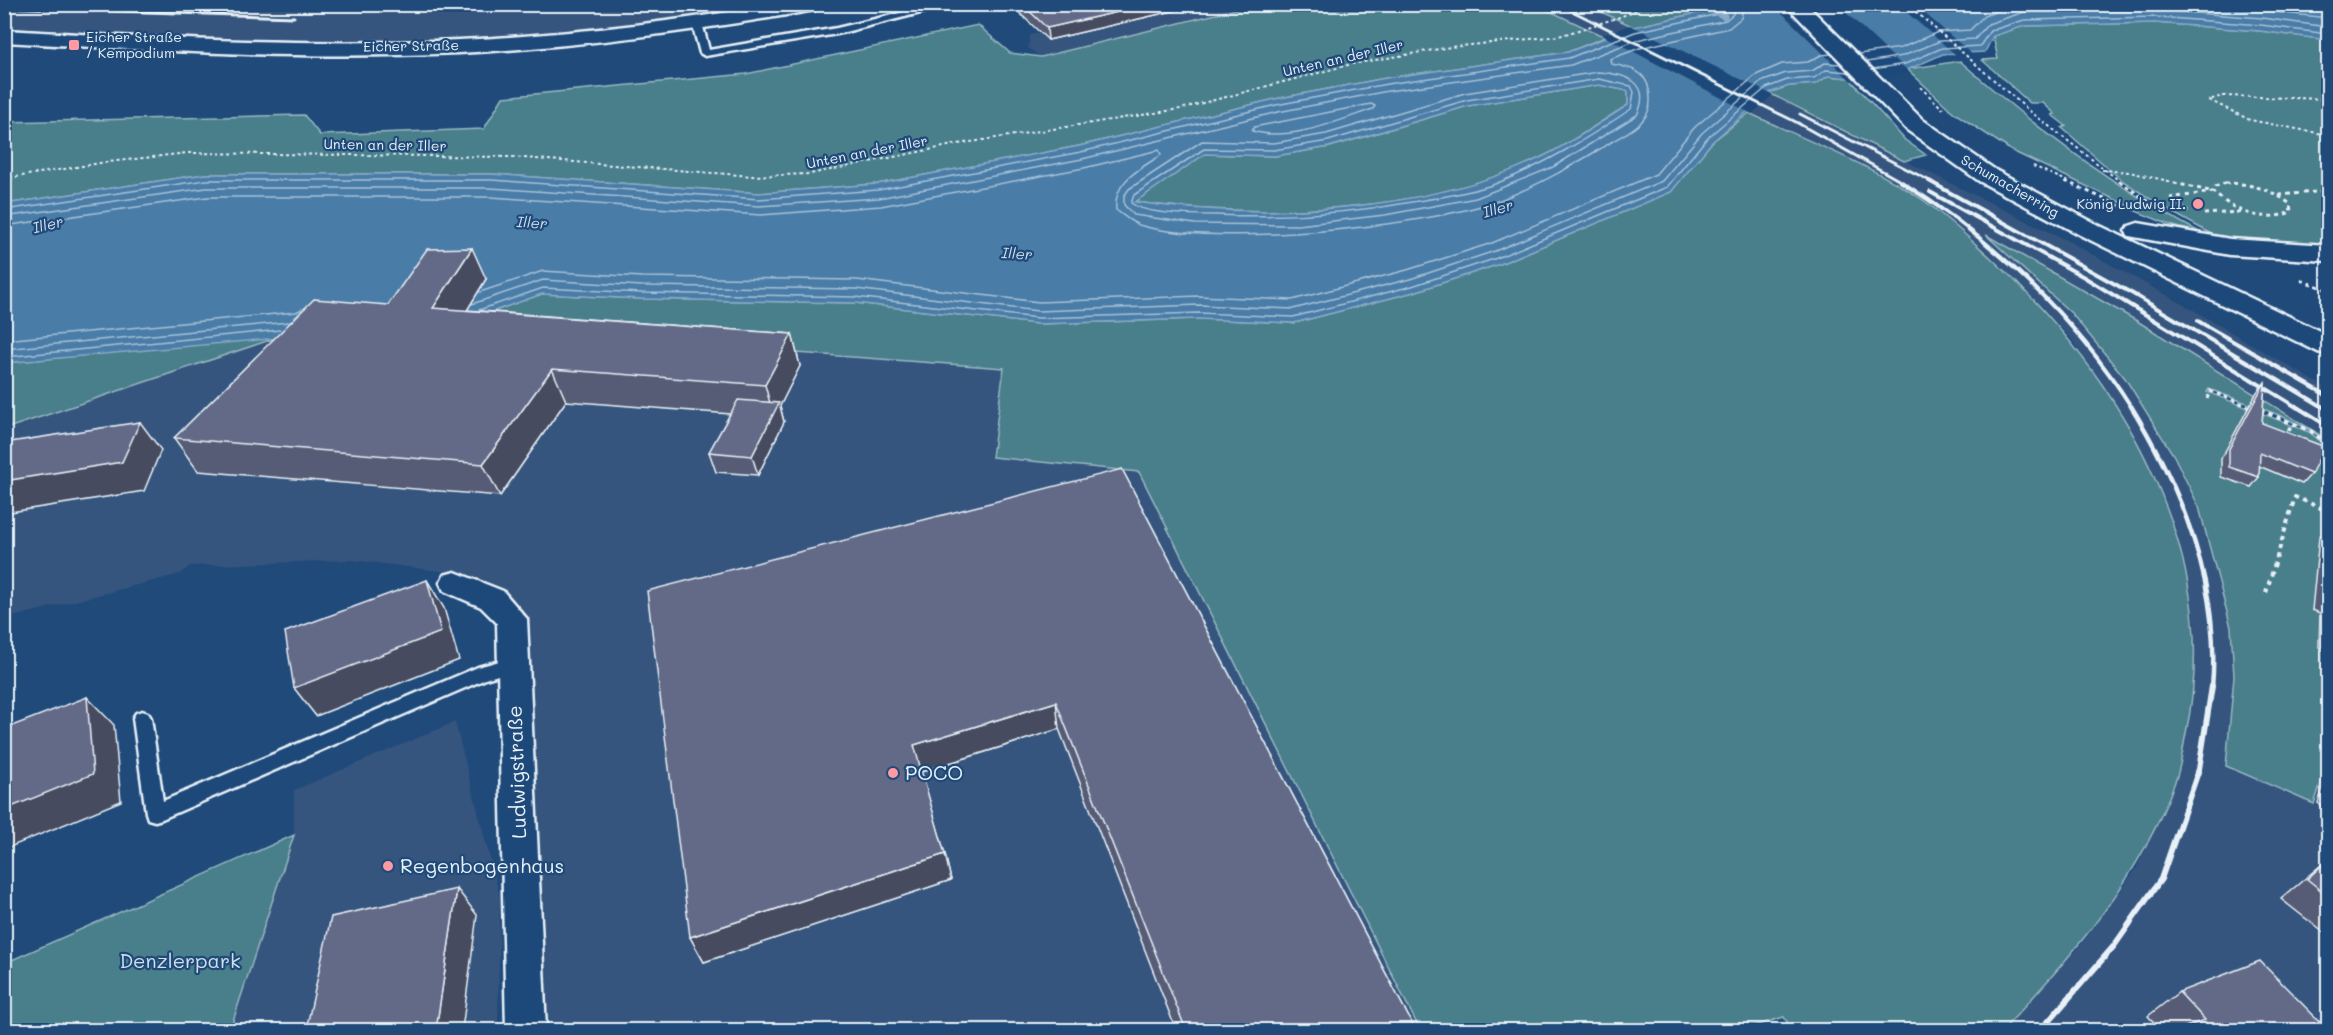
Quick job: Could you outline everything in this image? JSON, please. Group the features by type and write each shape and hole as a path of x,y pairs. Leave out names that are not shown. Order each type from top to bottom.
{"main road":[{"name":"Eicher Straße","path":"4,36 250,47 402,47 521,43 697,23 815,4"},
{"name":"Schumacherring","path":"1794,4 1915,126 1988,176 2089,230 2328,346"},
{"name":"Schumacherring","path":"1818,4 1942,123 1990,155 2126,220 2328,325"},
{"path":"2126,220 2230,247 2328,253"},
{"path":"2280,322 2328,356"}],"street":[{"name":"Ludwigstraße","path":"455,583 492,599 512,619 526,1030"}],"lane":[{"path":"697,23 705,53 837,31 952,4"},
{"path":"142,718 155,813 484,672 514,664"}],"path":[{"name":"Unten an der Iller","path":"4,179 100,163 187,153 511,157 752,176 810,174 958,144 1180,109 1352,64 1451,47 1559,36 1620,17 1648,4"},
{"path":"1907,4 2020,104 2102,170 2155,206"},
{"path":"1914,81 1947,112"},
{"path":"2328,99 2222,96 2209,100 2225,112 2279,126 2328,135"},
{"path":"2027,163 2126,220"},
{"path":"2102,170 2129,172 2213,192 2225,204 2242,212 2263,217 2281,217 2291,212 2290,204 2280,195"},
{"path":"2213,192 2215,187 2225,183 2242,183 2280,195 2328,191"},
{"path":"2192,214 2169,198 2213,192"},
{"path":"2202,214 2242,212"},
{"path":"2207,399 2210,392 2291,422 2311,431 2328,445"},
{"path":"2289,431 2291,422"},
{"path":"2266,593 2290,522 2293,496 2328,511"}],"shaded area":[{"path":"4,5 780,5 609,27 516,36 402,40 170,37 5,27"},
{"path":"1164,5 1257,5 1041,57 1028,48 1030,35"},
{"path":"1537,5 1586,5 1634,27 2066,240 2190,308 2328,389 2328,440 2137,321 1989,237 2043,284 2095,341 2125,378 2174,456 2199,507 2218,570 2231,627 2234,676 2232,714 2314,804 2328,763 2328,1030 2003,1030 2080,946 2136,869 2177,778 2195,663 2194,617 2184,563 2165,499 2121,413 2072,340 2022,286 1922,200 1873,172 1749,113 1605,37"},
{"path":"462,329 1004,368 992,457 1139,472 1420,1030 540,1030 526,617 505,592 464,574 352,560 190,566 180,574 5,619 5,429 282,336"},
{"name":"Regenbogenhaus","path":"455,722 500,897 498,1030 230,1030 294,835 294,790"}],"green space":[{"path":"1257,4 1537,5 1605,37 1568,52 1386,78 1275,99 1079,146 877,184 759,193 491,174 205,174 5,204 5,122 304,115 320,135 484,129 503,97 746,74 978,25 1010,53 1041,57"},
{"path":"1586,5 1734,5 1634,27"},
{"path":"2155,23 2260,31 2328,40 2328,245 2222,240 2161,206 2123,181 2062,128 2066,126 2052,115 2055,114 2043,103 2030,103 1982,60 1998,59 1993,36 2024,26"},
{"path":"1960,61 2017,110 2076,155 2138,197 2203,234 2170,225 2131,209 2133,208 2012,151 1953,112 1907,69"},
{"path":"1828,76 1849,78 1905,140 1926,155 1904,161 1769,93 1789,86 1816,84"},
{"path":"1599,85 1628,91 1628,105 1546,155 1500,175 1451,190 1344,207 1290,210 1236,210 1135,202 1205,154 1275,156 1330,147 1468,106"},
{"path":"1749,113 1860,164 1903,187 1941,213 1991,258 2038,305 2082,357 2120,412 2152,472 2176,534 2190,599 2194,665 2186,733 2176,779 2144,850 2103,914 2003,1030 1792,1030 1784,1017 1742,1030 1420,1030 1139,472 992,457 1004,368 461,329 466,321 542,294 641,299 855,303 1038,324 1199,319 1294,323 1414,292 1500,264 1671,192 1712,142"},
{"path":"1986,235 2137,321 2328,440 2328,443 2301,425 2271,412 2209,389 2207,392 2309,432 2328,447 2328,763 2314,804 2226,766 2234,676 2231,627 2199,507 2174,456 2125,378 2071,313"},
{"path":"282,336 5,429 5,363"},
{"name":"Denzlerpark","path":"294,835 230,1030 5,1030 5,963"}],"water":[{"name":"Iller","path":"1734,5 2328,5 2328,40 2260,31 2155,23 2024,26 1993,36 1985,52 1943,54 1907,70 1849,78 1828,76 1816,84 1789,86 1769,93 1712,142 1671,192 1500,264 1414,292 1294,323 1198,319 1038,324 855,303 641,299 542,294 466,321 5,363 5,204 205,174 491,174 759,193 877,184 1079,146 1275,99 1386,78 1568,52 1634,27","holes":["1599,85 1628,91 1628,105 1556,150 1500,174 1451,189 1398,200 1345,207 1290,210 1184,208 1135,202 1205,154 1275,156 1329,147 1468,106"]}],"pier":[{"path":"1774,5 1838,5 1909,72 1851,81"},
{"path":"1898,5 1915,5 1973,55 1957,56"},
{"path":"1630,25 1773,95 1752,114 1602,35"}],"building":[{"path":"1022,4 1153,4 1047,28"},
{"path":"472,248 433,308 792,334 765,385 552,369 483,464 174,438 314,299 388,305 427,249"},
{"path":"2265,382 2262,423 2325,447 2311,474 2260,453 2259,477 2229,467 2229,449"},
{"path":"738,400 779,403 752,456 709,452"},
{"path":"140,422 122,462 4,481 4,443"},
{"path":"1122,469 1415,1029 1186,1030 1056,702 914,745 945,854 690,937 647,591"},
{"path":"427,580 441,632 294,688 285,632"},
{"path":"87,697 93,774 4,810 4,729"},
{"path":"2328,860 2328,896 2307,879"},
{"path":"457,889 436,1030 306,1030 331,917"},
{"path":"2260,961 2328,1030 2177,1030 2205,1020 2179,992"}],"waterway":[{"path":"1703,4 1724,16"}],"railway":[{"path":"1558,4 1794,121"},
{"path":"4,7 294,17"},
{"path":"1800,114 1932,182"},
{"path":"1794,121 1800,124"},
{"path":"1794,121 1902,182"},
{"path":"1900,181 1967,228 2029,282 2084,342 2132,408"},
{"path":"1929,181 2133,294 2325,408"},
{"path":"1930,192 2084,277 2298,408"},
{"path":"2198,321 2328,396"},
{"path":"2131,406 2167,472 2194,541 2204,577 2210,613 2213,650 2212,688"},
{"path":"2296,406 2328,426"},
{"path":"2041,1030 2114,946 2161,879 2199,769 2212,686"}],"place":[{"name":"Eicher Straße / Kempodium","path":"74,45"},
{"name":"König Ludwig II.","path":"2198,204"},
{"name":"POCO","path":"893,773"},
{"name":"Regenbogenhaus","path":"388,866"}]}
